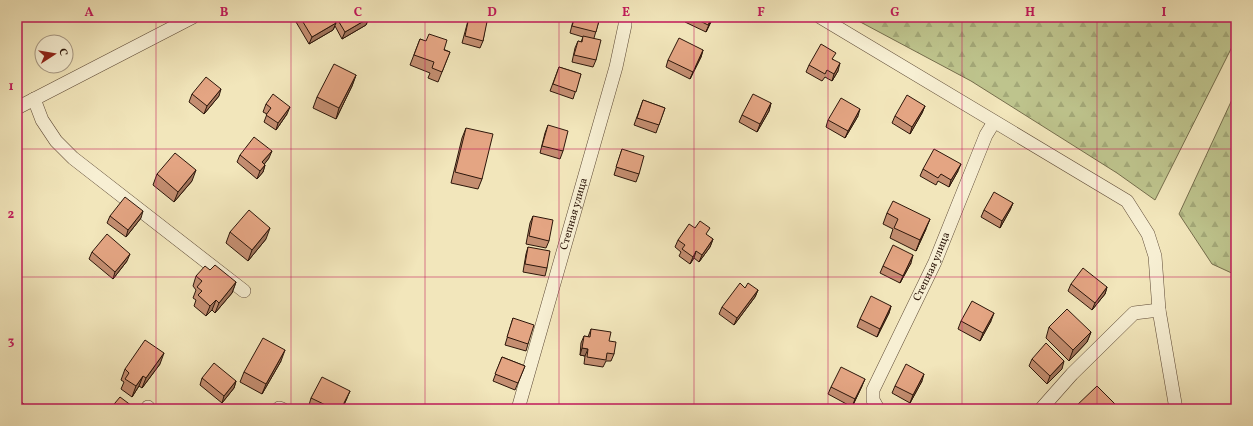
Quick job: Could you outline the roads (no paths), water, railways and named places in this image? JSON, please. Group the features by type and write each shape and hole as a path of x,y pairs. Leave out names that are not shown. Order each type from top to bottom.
{"street":[{"path":"17,108 193,17"},
{"name":"Степная улица","path":"518,409 616,67 625,25 625,17"},
{"path":"820,17 1127,202 1148,234 1155,256 1159,310 1176,409"},
{"path":"34,99 42,120 56,141 73,158 244,291"},
{"name":"Степная улица","path":"878,409 873,400 873,390 935,262 986,135 994,122"},
{"path":"1041,409 1072,374 1134,312 1159,310"}]}
